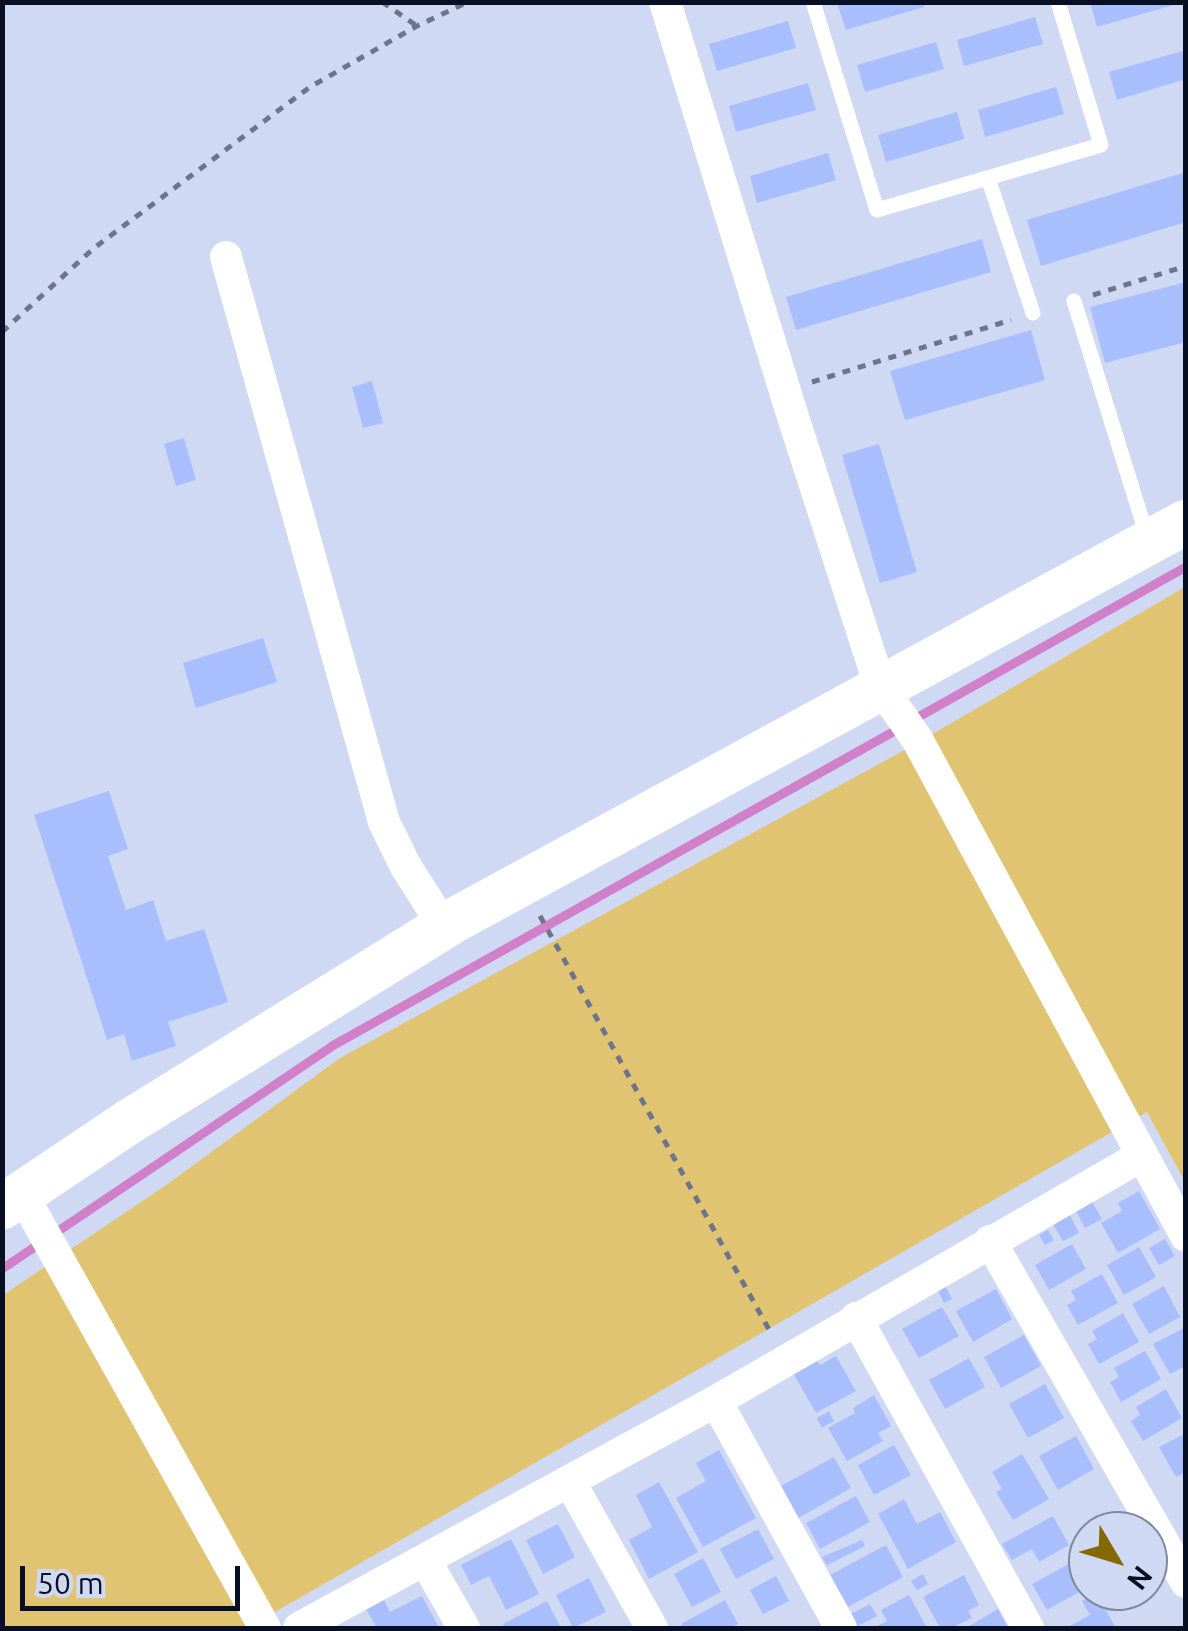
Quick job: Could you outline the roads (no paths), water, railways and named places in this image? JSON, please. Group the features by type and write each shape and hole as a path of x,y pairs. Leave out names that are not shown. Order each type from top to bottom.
{"street":[{"path":"665,2 785,390 887,698 917,738 1186,1236"},
{"path":"226,257 384,822 405,865 444,927"},
{"path":"265,1628 58,1257 21,1208 126,1123 444,927 887,698 1167,532"},
{"path":"298,1628 426,1562 716,1401 1141,1156"},
{"path":"990,1241 1186,1582"},
{"path":"856,1318 1028,1628"},
{"path":"716,1401 841,1628"},
{"path":"570,1482 652,1628"},
{"path":"426,1562 464,1628"}],"lane":[{"path":"813,2 877,210 1100,144 1058,2"},
{"path":"988,178 1032,314"},
{"path":"1074,300 1167,532"}],"waterway":[{"path":"913,720 1186,567"},
{"path":"2,1269 334,1045 900,728"}]}
